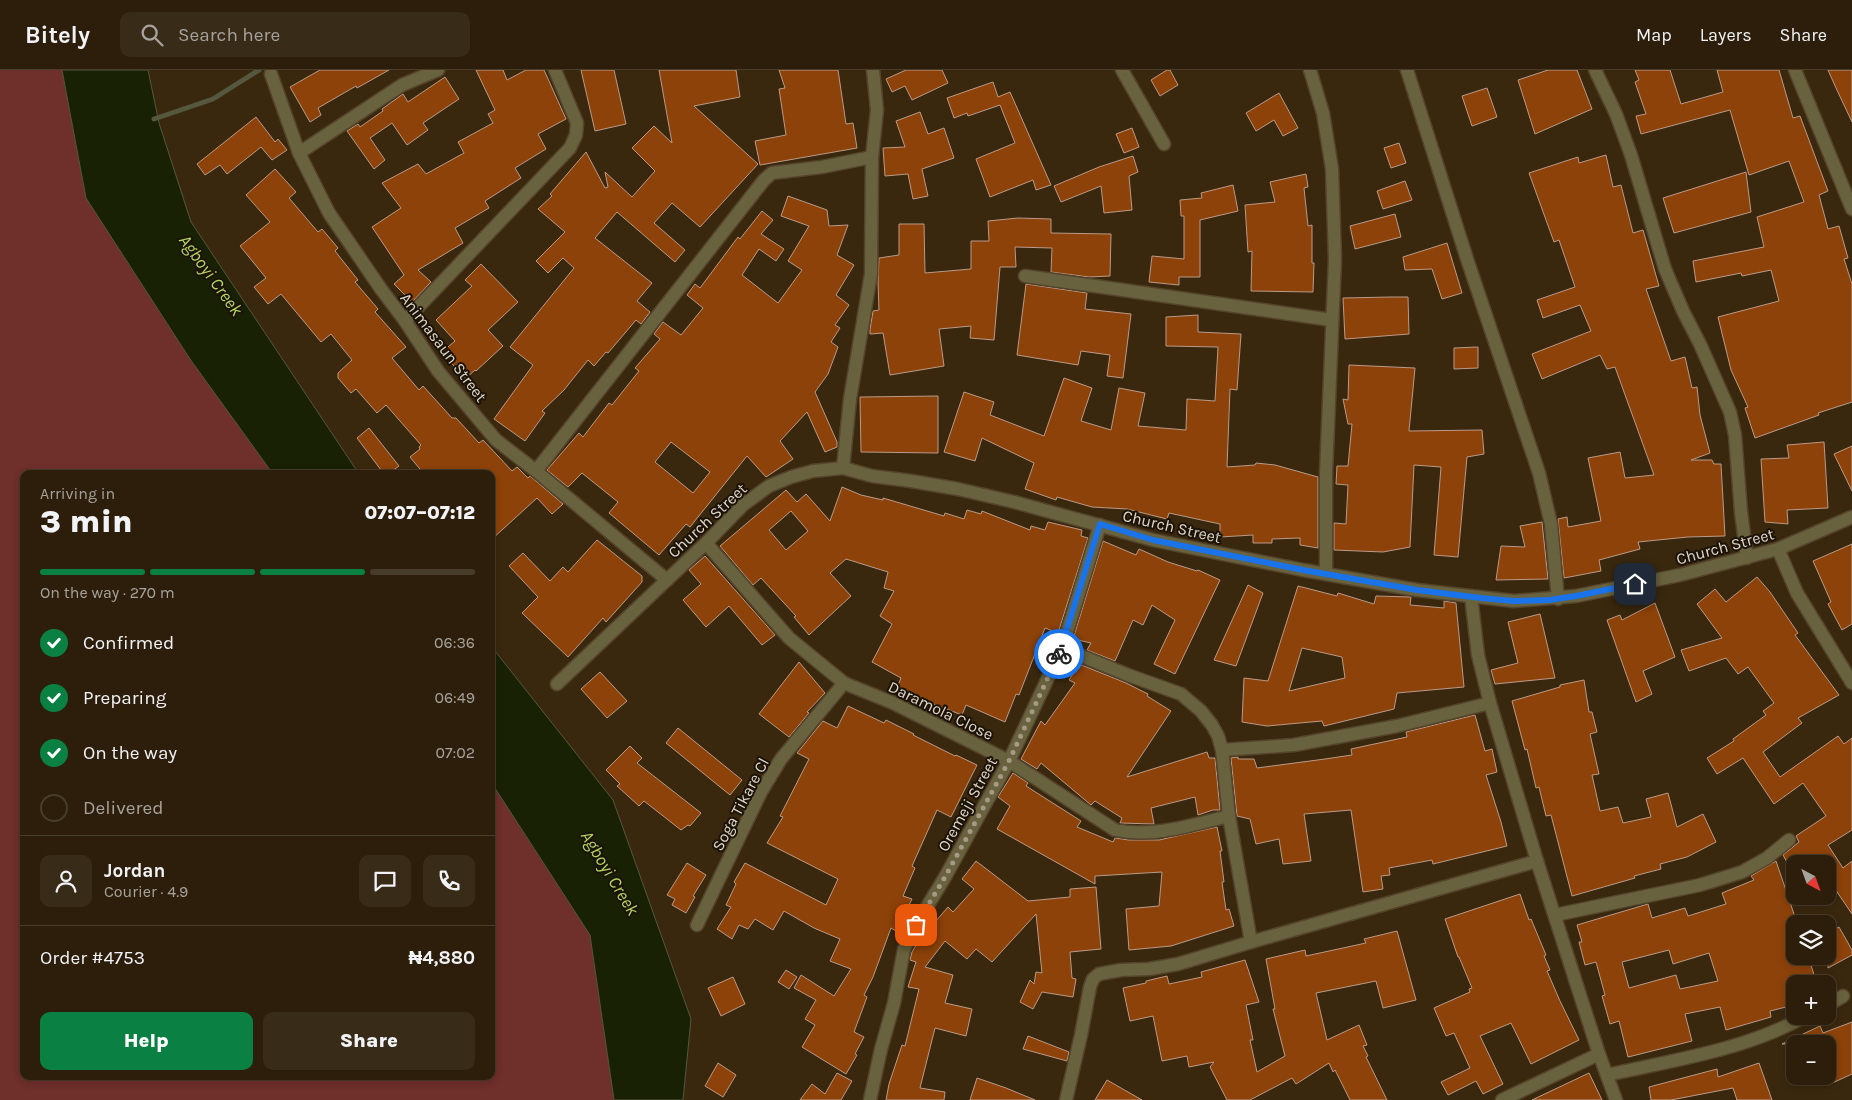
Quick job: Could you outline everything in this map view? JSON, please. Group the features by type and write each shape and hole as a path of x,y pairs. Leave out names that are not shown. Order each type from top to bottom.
{"street":[{"path":"299,153 402,85 438,70"},
{"path":"405,321 570,148 576,135 577,123 555,70"},
{"path":"843,468 850,399 871,274 872,157 877,110 873,70"},
{"path":"1122,70 1164,144"},
{"path":"1310,70 1323,113 1332,169 1335,259 1326,473 1326,573"},
{"path":"1407,70 1467,259 1539,473 1551,524 1558,599"},
{"path":"1595,70 1622,130 1665,269 1730,412 1736,441 1741,512 1747,558"},
{"path":"1795,70 1852,210"},
{"name":"Animasaun Street","path":"271,74 299,153 329,213 438,371 496,440 536,470 667,580"},
{"path":"536,470 764,180 772,174 780,172 822,167 872,157"},
{"path":"1025,276 1332,320"},
{"name":"Church Street","path":"557,684 743,506 769,486 813,471 843,468 872,476 958,489 1100,524 1153,540 1417,590 1514,601 1558,599 1680,575 1778,548 1852,517"},
{"name":"Oremeji Street","path":"870,1100 881,1049 894,1003 904,948 1009,761 1062,648 1100,524"},
{"name":"Daramola Close","path":"706,543 789,638 844,683 893,703 1009,761 1115,830 1131,833 1154,832 1229,816"},
{"path":"1778,548 1797,593 1852,683"},
{"path":"1471,596 1478,655 1490,703 1537,862 1599,1054 1616,1100"},
{"path":"1062,648 1128,676 1181,694 1201,711 1218,736 1222,750 1229,816 1250,942"},
{"name":"Soga Tikare Cl","path":"697,925 761,792 781,760 844,683"},
{"path":"1222,750 1294,745 1397,726 1490,703"},
{"path":"1555,915 1700,886 1742,872 1767,858 1789,840"},
{"path":"1066,1100 1082,1035 1090,987 1093,979 1099,974 1109,971 1149,969 1178,964 1537,862"},
{"path":"1836,1000 1843,996"},
{"path":"1607,1075 1717,1051 1789,1025"},
{"path":"1502,1100 1599,1054"}],"shaded area":[{"path":"0,70 62,70 86,198 190,359 270,470 20,470 20,1080 495,1080 495,788 590,935 614,1100 0,1100"}],"water":[{"name":"Agboyi Creek","path":"62,70 148,70 159,123 191,222 356,470 270,470 190,359 86,198"},
{"name":"Agboyi Creek","path":"495,651 613,800 691,1019 683,1100 614,1100 590,935 495,788"}],"building":[{"path":"320,70 389,70 318,108 321,115 310,122 290,87"},
{"path":"476,70 503,70 507,80 526,70 544,70 566,119 538,134 546,149 515,168 521,178 485,201 489,208 455,228 463,243 418,270 431,282 412,302 394,284 404,275 372,227 401,208 382,183 418,164 426,174 464,153 458,142 493,123 488,114 495,110"},
{"path":"581,70 614,70 626,124 595,131"},
{"path":"659,70 736,70 740,97 694,106 758,164 700,227 672,203 654,223 685,250 675,262 617,212 595,238 652,283 637,301 650,312 641,324 636,320 608,353 606,352 594,366 588,360 564,390 542,411 545,413 525,441 494,419 533,365 510,347 574,268 563,258 548,273 536,261 565,232 538,209 552,196 550,194 586,152 605,188 608,187 605,172 632,197 655,171 632,148 654,126 672,143"},
{"path":"779,70 838,70 846,124 853,123 857,148 760,165 755,141 786,135 779,89 785,88"},
{"path":"906,70 942,70 948,83 912,100 905,86 892,92 886,79"},
{"path":"1170,70 1178,85 1160,96 1151,80"},
{"path":"1548,70 1577,70 1592,109 1535,134 1518,80"},
{"path":"1635,70 1670,70 1681,104 1723,92 1717,70 1779,70 1793,118 1800,116 1828,191 1819,195 1828,229 1839,226 1848,258 1844,259 1852,284 1852,402 1818,413 1819,415 1755,438 1745,408 1748,407 1731,370 1718,317 1779,301 1771,270 1742,276 1741,273 1696,282 1693,261 1764,247 1757,217 1804,202 1789,161 1749,175 1730,110 1641,134 1636,116 1646,114 1635,82 1639,80"},
{"path":"1828,70 1852,70 1852,122 1836,88"},
{"path":"445,77 459,99 423,123 428,130 407,145 392,123 370,138 385,160 374,169 347,131 358,124 360,127 403,94 408,102"},
{"path":"993,82 998,97 1010,92 1051,185 1036,190 1033,180 990,197 976,159 1015,143 1000,105 968,116 967,113 954,118 947,98"},
{"path":"1487,88 1497,117 1472,126 1462,96"},
{"path":"1279,93 1298,128 1283,136 1274,120 1256,131 1246,113"},
{"path":"920,112 928,134 944,128 954,158 922,169 928,196 913,199 908,174 885,176 883,148 905,147 896,121"},
{"path":"256,117 275,142 278,139 287,150 272,160 261,147 227,174 220,165 205,175 197,164"},
{"path":"1132,128 1139,147 1124,153 1116,134"},
{"path":"1399,143 1406,163 1391,168 1384,148"},
{"path":"1606,155 1613,187 1621,185 1633,233 1643,230 1659,286 1646,289 1671,361 1685,357 1692,388 1697,387 1700,415 1710,453 1691,460 1712,460 1714,464 1721,464 1725,536 1688,537 1638,542 1640,549 1599,560 1601,571 1564,578 1558,519 1567,517 1568,527 1601,521 1588,458 1620,452 1625,478 1654,475 1615,367 1607,369 1600,355 1542,379 1532,354 1591,331 1580,305 1543,318 1537,300 1575,287 1559,240 1554,242 1529,173 1578,157 1579,163"},
{"path":"1133,156 1138,172 1129,176 1132,210 1104,213 1101,186 1061,202 1054,186 1099,167"},
{"path":"275,169 296,192 289,198 318,232 322,229 338,248 335,251 358,280 355,282 378,309 375,312 406,347 392,358 419,390 423,386 452,418 456,418 479,443 483,440 512,471 517,467 528,478 530,476 563,504 552,514 537,498 495,536 495,470 421,470 410,457 420,449 421,445 386,405 377,413 356,389 351,393 338,378 338,373 352,360 331,334 321,342 281,294 268,304 254,287 266,278 240,246 270,222 246,195"},
{"path":"1746,172 1751,212 1674,233 1663,198"},
{"path":"1306,174 1308,187 1304,188 1308,226 1312,225 1313,292 1251,291 1252,251 1248,252 1245,205 1275,202 1270,182"},
{"path":"1405,181 1412,200 1383,209 1377,191"},
{"path":"1233,185 1238,211 1200,220 1200,277 1179,277 1179,285 1149,282 1152,256 1184,259 1184,216 1181,216 1180,200 1202,198 1201,193"},
{"path":"788,196 827,210 829,226 848,225 837,255 854,265 836,295 849,305 835,325 840,328 831,342 838,347 828,374 815,392 837,442 837,447 825,452 807,412 780,441 793,459 766,477 747,456 690,527 686,524 659,555 609,513 618,502 582,473 568,487 547,470 579,433 583,437 609,403 612,405 639,371 635,368 660,339 654,334 663,322 681,335 703,308 687,295 695,284 700,288 738,237 740,239 762,211 773,220 761,234 784,249 776,261 759,249 742,275 778,303 802,270 788,261 809,226 781,216","holes":["671,442 710,472 693,493 655,462"]},
{"path":"1395,214 1401,237 1355,249 1350,226"},
{"path":"1018,218 1051,219 1051,233 1111,234 1110,276 1089,277 1051,272 1052,248 1015,247 1016,267 1000,267 994,340 970,338 971,326 939,329 944,366 890,375 883,333 870,334 870,330 873,311 879,310 879,258 899,255 899,224 924,224 925,273 971,269 971,241 989,241 988,221"},
{"path":"1447,243 1462,293 1442,299 1432,269 1405,270 1403,257"},
{"path":"481,264 518,302 488,330 503,346 465,379 442,352 455,341 436,320 472,286 465,280"},
{"path":"1026,284 1087,293 1085,309 1131,314 1123,378 1107,376 1110,355 1081,351 1078,365 1017,355"},
{"path":"1408,297 1409,334 1345,339 1343,298"},
{"path":"1198,315 1198,332 1241,334 1237,390 1230,389 1227,467 1255,465 1256,463 1275,465 1318,477 1318,548 1300,545 1300,538 1272,539 1272,543 1253,543 1253,535 1220,537 1220,524 1169,513 1167,519 1127,509 1092,507 1057,497 1056,500 1025,489 1034,463 982,438 975,461 944,452 964,392 994,402 990,415 1044,436 1064,378 1092,388 1081,421 1111,430 1119,388 1145,393 1138,426 1186,430 1187,399 1215,401 1218,347 1166,346 1166,317"},
{"path":"1478,347 1478,368 1454,369 1454,348"},
{"path":"1349,365 1415,368 1409,431 1482,430 1484,454 1467,457 1458,557 1434,555 1441,467 1414,465 1410,547 1383,552 1334,550 1334,523 1346,524 1348,485 1336,484 1337,466 1348,466 1352,424 1348,424 1343,399 1348,400"},
{"path":"938,396 938,453 861,452 860,397"},
{"path":"369,428 399,466 394,470 381,470 357,438"},
{"path":"1824,442 1828,508 1787,510 1788,524 1765,522 1761,459 1789,458 1787,445"},
{"path":"1852,446 1852,491 1834,454"},
{"path":"842,487 861,495 883,500 883,498 944,516 945,513 964,519 967,510 981,514 982,511 1030,530 1031,526 1045,530 1048,522 1082,530 1081,536 1088,538 1058,633 1045,628 1019,695 1016,694 1005,722 966,705 962,715 923,700 922,703 896,690 901,678 872,662 892,624 880,616 894,591 884,588 888,572 846,559 830,573 851,596 809,635 794,617 796,616 761,578 753,585 720,546 786,490 797,502 806,494 830,521","holes":["791,511 808,531 786,550 769,530"]},
{"path":"1542,522 1548,579 1496,580 1501,546 1525,547 1520,526"},
{"path":"597,540 642,576 642,582 606,622 603,618 568,657 522,613 538,597 509,566 523,553 550,581 563,567 568,572"},
{"path":"1103,541 1136,555 1139,549 1168,562 1198,570 1220,580 1175,674 1154,664 1175,620 1152,605 1143,625 1133,620 1115,661 1087,650 1091,643 1073,639"},
{"path":"1852,544 1852,624 1842,630 1828,604 1831,602 1813,561"},
{"path":"705,556 775,635 762,645 729,606 706,627 683,600 701,584 689,570"},
{"path":"1757,577 1770,592 1798,633 1795,635 1839,695 1798,718 1802,723 1763,752 1780,777 1838,736 1844,744 1852,738 1852,830 1828,845 1835,855 1786,855 1786,860 1783,855 1799,842 1796,836 1826,816 1803,783 1774,804 1743,758 1717,774 1707,758 1734,741 1733,739 1766,715 1763,711 1774,703 1748,667 1738,674 1726,658 1689,671 1681,650 1722,638 1697,604 1715,589 1726,602"},
{"path":"1248,585 1263,593 1236,666 1214,660"},
{"path":"1298,586 1337,596 1338,593 1374,604 1376,596 1411,597 1410,605 1444,608 1444,601 1456,603 1464,687 1397,693 1394,709 1324,726 1322,721 1267,726 1242,722 1244,678 1268,681","holes":["1302,648 1342,657 1345,678 1289,691"]},
{"path":"1655,603 1675,657 1643,671 1652,694 1636,702 1607,620 1620,615 1622,620"},
{"path":"1540,614 1555,678 1495,684 1491,670 1518,663 1508,622"},
{"path":"799,662 825,693 807,712 809,713 789,737 759,714"},
{"path":"1079,664 1148,694 1147,696 1171,711 1127,777 1207,752 1209,758 1215,758 1220,810 1213,810 1198,815 1195,797 1151,808 1154,824 1120,823 1122,818 1095,801 1091,805 1041,763 1037,769 1021,759 1041,721 1045,725 1075,683 1069,680"},
{"path":"600,672 627,701 607,718 581,689"},
{"path":"1584,680 1589,712 1592,712 1597,732 1590,734 1599,774 1592,775 1600,811 1618,807 1623,823 1651,817 1646,799 1668,793 1677,827 1703,814 1716,842 1687,857 1660,864 1661,869 1572,896 1551,815 1546,816 1539,787 1536,788 1527,749 1525,750 1512,701 1560,687 1560,685"},
{"path":"848,706 884,723 886,720 955,756 977,765 951,817 937,810 912,866 915,868 903,896 912,899 896,931 891,928 873,977 864,995 867,997 854,1032 864,1037 855,1054 857,1055 846,1074 802,1047 815,1025 805,1019 816,1000 794,988 801,975 834,996 851,969 830,961 840,939 814,928 784,911 773,930 755,919 748,929 739,925 732,939 717,929 731,907 726,905 736,884 734,882 745,863 826,905 838,879 767,843 783,817 780,816 809,759 797,753 823,721 837,728"},
{"path":"1475,715 1485,751 1492,749 1497,772 1486,775 1507,846 1433,864 1432,860 1389,868 1390,875 1381,876 1383,889 1363,892 1351,810 1304,814 1311,861 1283,864 1279,839 1256,844 1250,819 1237,816 1231,758 1254,759 1257,768 1352,755 1351,749 1407,737 1406,732"},
{"path":"678,728 742,780 730,795 666,743"},
{"path":"630,746 642,758 637,763 701,813 690,826 688,825 681,830 644,801 639,806 617,786 620,784 606,770"},
{"path":"1013,773 1028,783 1026,786 1081,821 1077,827 1113,842 1115,838 1159,840 1217,827 1222,851 1220,851 1224,882 1222,882 1226,910 1229,909 1234,926 1171,946 1129,950 1126,909 1159,906 1162,872 1095,876 1095,884 997,829 1010,806 998,797"},
{"path":"1836,857 1843,868 1852,861 1852,914 1836,890"},
{"path":"976,861 1028,901 1070,897 1070,889 1096,887 1101,949 1070,952 1072,978 1076,979 1073,997 1042,992 1033,1009 1020,1002 1030,980 1034,984 1036,972 1042,973 1036,914 992,962 976,949 967,959 945,941 925,967 953,975 945,1003 972,1009 966,1036 935,1028 920,1088 945,1092 944,1100 886,1100 889,1084 902,1045 905,1046 919,989 908,987 916,962 910,960 912,952 926,928 928,930 948,907 953,912 974,889 962,879"},
{"path":"1776,861 1786,890 1786,905 1791,905 1794,915 1786,915 1786,965 1811,965 1814,975 1786,975 1786,1007 1770,1011 1771,1017 1726,1030 1720,1007 1685,1014 1692,1041 1628,1057 1619,1021 1610,1024 1602,996 1605,995 1596,962 1585,965 1579,942 1582,942 1577,925 1648,904 1652,918 1685,908 1688,916 1726,904 1722,893 1754,880 1751,876","holes":["1669,950 1673,964 1709,953 1718,981 1680,989 1676,975 1629,988 1622,962"]},
{"path":"687,863 706,875 693,896 695,897 686,913 672,905 675,899 667,895"},
{"path":"1520,894 1529,920 1531,919 1546,955 1544,956 1550,970 1547,971 1579,1040 1531,1064 1511,1023 1480,1036 1503,1084 1483,1094 1476,1081 1448,1095 1441,1082 1470,1068 1454,1033 1446,1036 1434,1008 1470,992 1469,989 1472,988 1458,957 1445,919"},
{"path":"1839,927 1852,950 1852,955 1836,964 1836,929"},
{"path":"1397,931 1416,1000 1383,1008 1376,981 1316,993 1327,1040 1359,1025 1367,1045 1363,1046 1368,1056 1366,1057 1387,1100 1350,1100 1335,1070 1333,1072 1329,1063 1296,1084 1292,1078 1250,1100 1227,1100 1210,1067 1214,1062 1189,1067 1187,1056 1162,1061 1153,1016 1130,1021 1123,988 1167,976 1169,984 1202,977 1201,972 1245,960 1259,1002 1246,1005 1253,1040 1250,1040 1257,1072 1285,1056 1273,1009 1275,1009 1266,959 1305,950 1306,956 1366,943 1364,939"},
{"path":"786,970 797,977 789,989 778,982"},
{"path":"733,977 745,1004 721,1016 708,988"},
{"path":"1852,1022 1852,1074 1836,1081 1836,1035 1801,1035 1820,1026 1823,1033"},
{"path":"1028,1036 1069,1052 1067,1061 1023,1049"},
{"path":"718,1063 736,1075 723,1097 705,1086"},
{"path":"1759,1063 1772,1100 1737,1100 1733,1088 1671,1100 1651,1100 1649,1087 1717,1069 1718,1077"},
{"path":"837,1073 852,1081 841,1100 800,1100 812,1084 825,1094"},
{"path":"1589,1073 1602,1100 1532,1100"},
{"path":"977,1078 1006,1088 1035,1100 970,1100"},
{"path":"1107,1080 1142,1100 1095,1100"}],"waterway":[{"path":"154,119 213,99 259,70"}],"way so far":[{"path":"916,925 945,877 1009,761 1059,654"}],"route":[{"path":"1059,654 1100,524 1153,540 1303,570 1417,590 1481,598 1514,601 1549,600 1635,584"}]}
